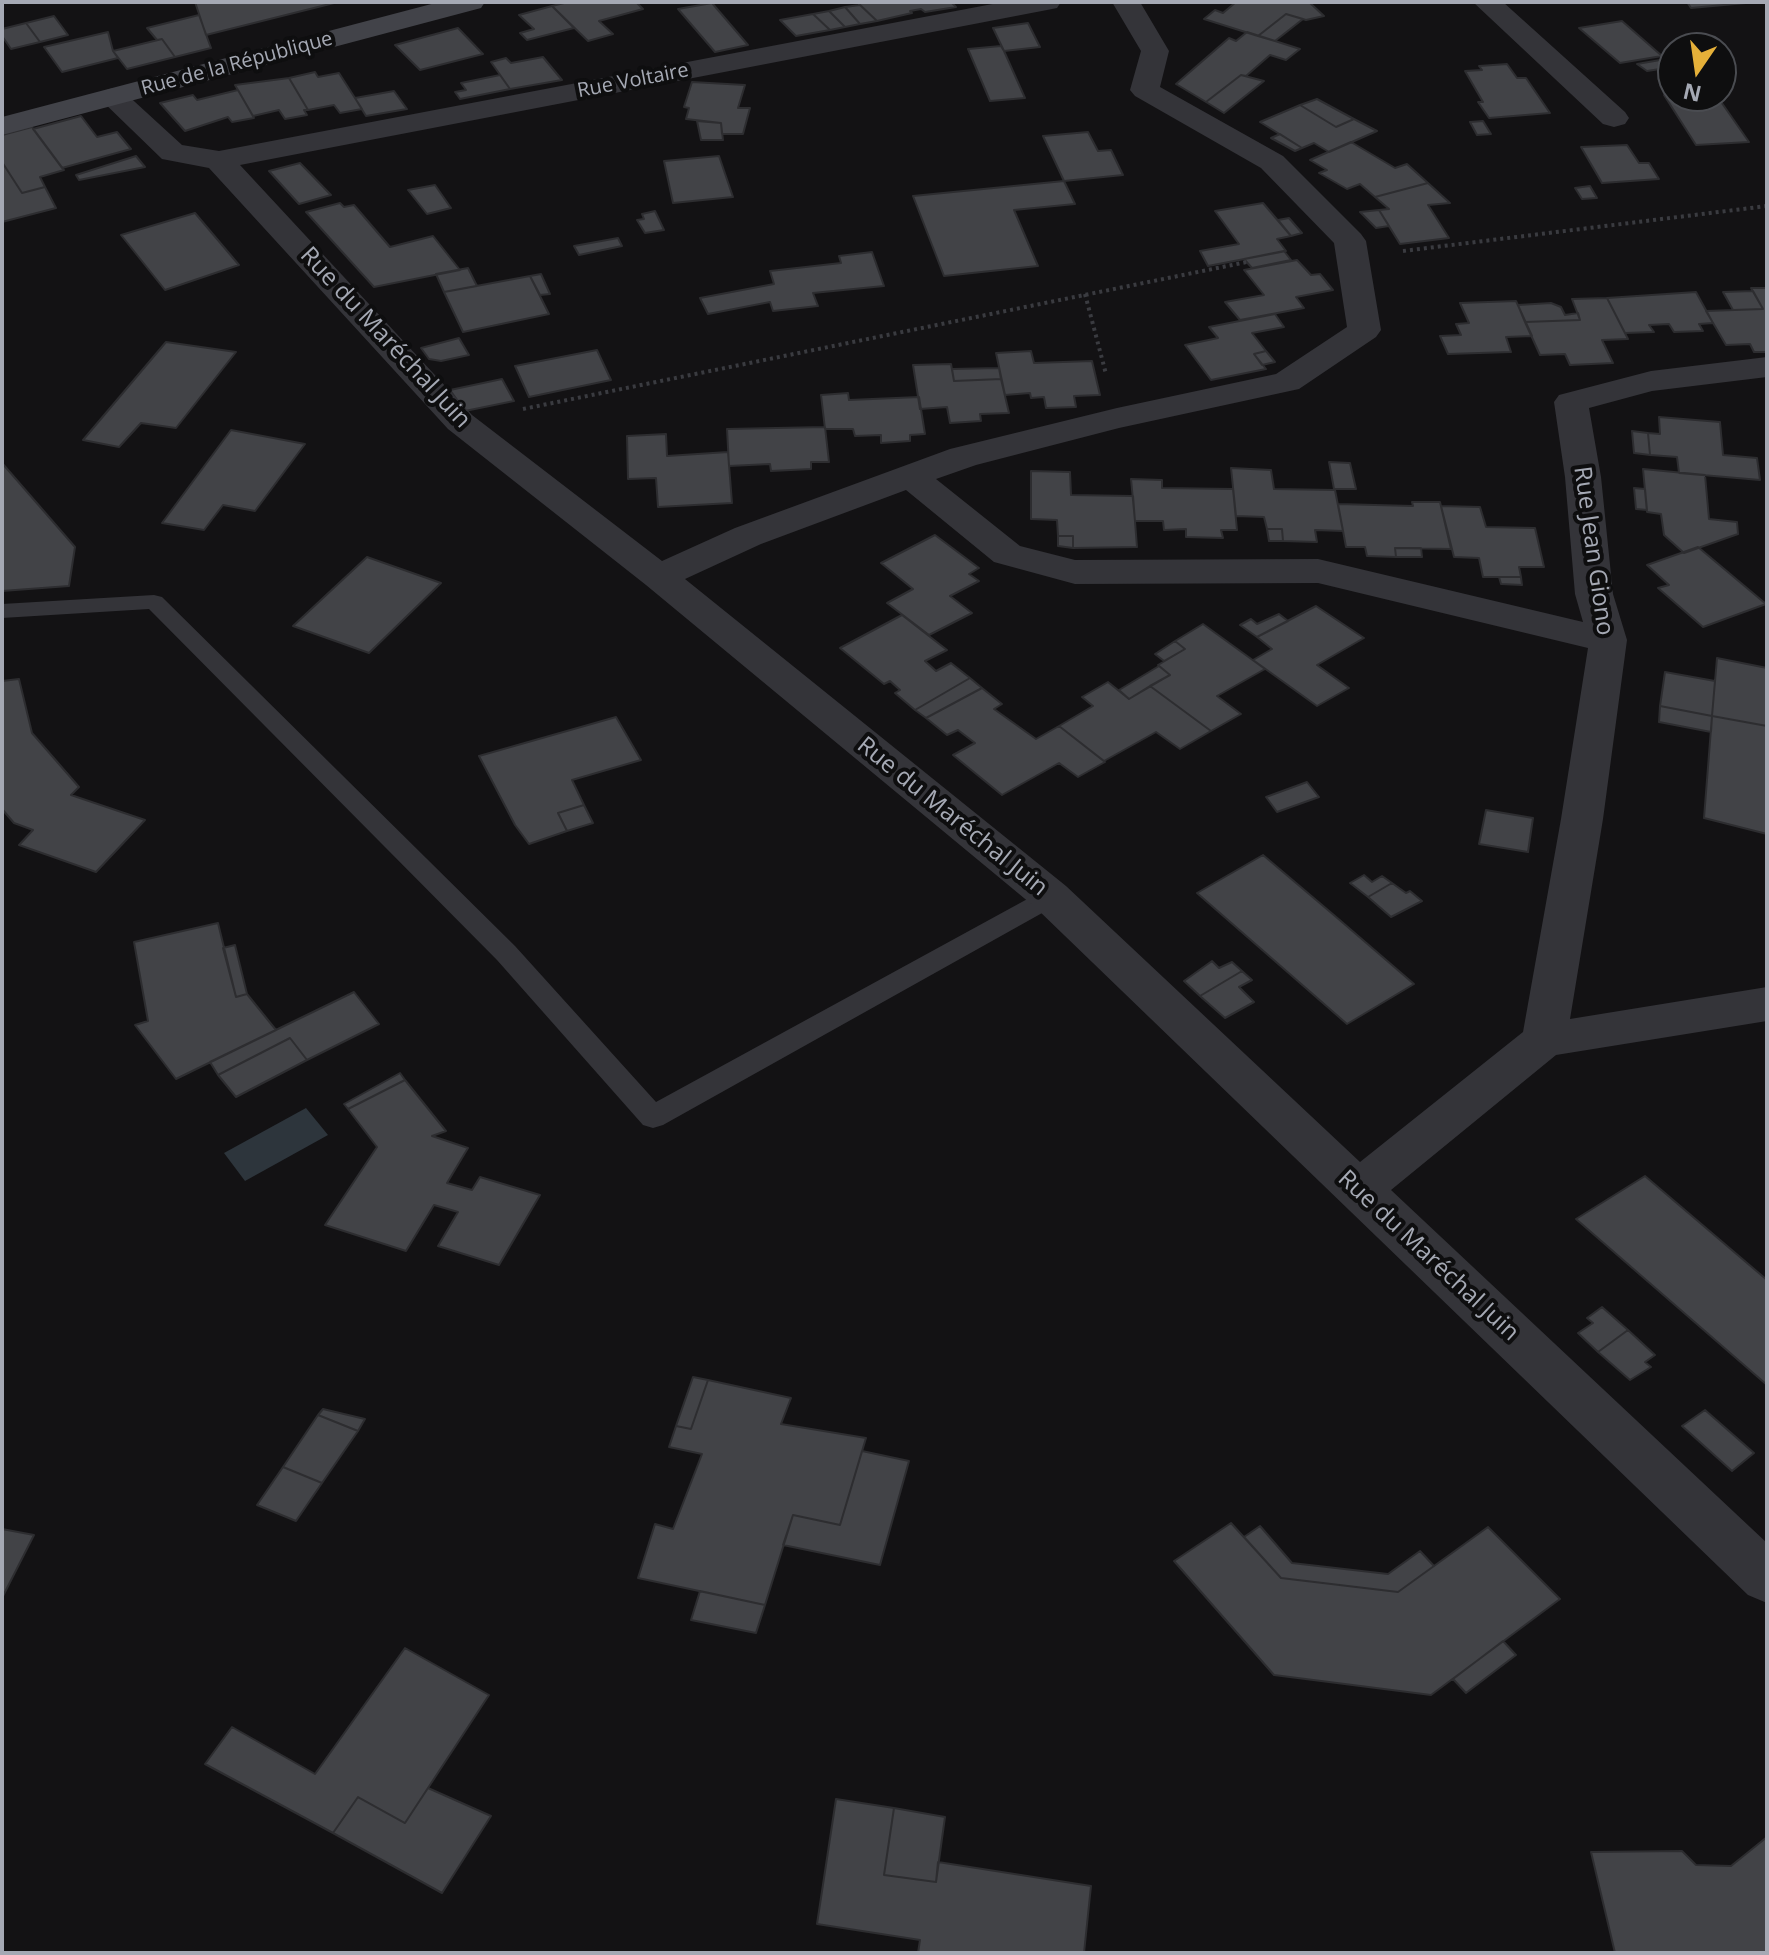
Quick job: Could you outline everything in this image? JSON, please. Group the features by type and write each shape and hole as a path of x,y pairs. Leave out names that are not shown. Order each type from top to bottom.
{"main road":[{"name":"Rue de la République","path":"2,126 471,2"}],"street":[{"name":"Rue Voltaire","path":"219,160 1047,2"},
{"path":"659,577 748,536 963,457 1117,418 1287,382 1364,330 1350,241 1272,162 1145,90 1155,51 1126,2"},
{"path":"1487,2 1614,118"},
{"path":"113,97 173,153 219,160"},
{"name":"Rue du Maréchal Juin","path":"219,160 460,422 659,577 1051,897 1767,1578"},
{"name":"Rue Jean Giono","path":"1544,1040 1582,819 1608,640 1594,594 1583,477 1571,402 1651,381 1767,367"},
{"path":"909,475 1007,554 1075,572 1318,571 1608,640"},
{"path":"1358,1190 1544,1040 1767,1004"}],"lane":[{"path":"2,611 154,602 506,953 653,1117 1051,897"}],"path":[{"path":"1354,257 1767,206"},
{"path":"460,422 1247,262"},
{"path":"1085,294 1117,418"}],"shaded area":[{"path":"306,1108 328,1135 245,1181 224,1153"}],"building":[{"path":"195,2 338,2 206,35"},
{"path":"568,2 636,2 643,9 599,21 613,34 588,41 552,6"},
{"path":"857,2 951,2 956,7 925,12 921,9 877,21"},
{"path":"1236,2 1309,2 1324,16 1306,20 1286,14 1258,36 1204,19 1215,10 1223,13"},
{"path":"1687,2 1757,2 1691,8"},
{"path":"712,3 748,45 715,52 678,9"},
{"path":"860,5 877,21 860,24 845,7"},
{"path":"552,6 574,28 527,40 520,33 534,29 519,15"},
{"path":"845,7 860,24 845,27 829,11"},
{"path":"829,11 845,27 830,30 813,14"},
{"path":"813,14 830,30 796,36 780,20"},
{"path":"1286,14 1303,19 1275,41 1258,36"},
{"path":"199,15 211,48 175,57 162,39 157,40 147,28"},
{"path":"54,16 68,35 40,42 26,23"},
{"path":"1622,21 1657,52 1657,57 1620,63 1579,28"},
{"path":"26,23 40,42 11,49 2,36 2,29"},
{"path":"1028,23 1040,47 1004,51 993,28"},
{"path":"458,28 483,54 420,70 395,45"},
{"path":"108,32 118,58 62,72 44,47"},
{"path":"1247,32 1300,49 1286,60 1270,55 1246,76 1241,75 1206,102 1176,84 1229,38 1236,41"},
{"path":"162,39 175,57 127,69 113,51"},
{"path":"1001,46 1025,98 990,101 968,49"},
{"path":"543,57 562,80 510,89 491,62 506,58 511,63"},
{"path":"1657,61 1657,69 1647,71 1637,64"},
{"path":"1507,64 1517,78 1526,78 1550,113 1489,118 1478,102 1483,102 1465,71 1482,70 1479,66"},
{"path":"315,72 318,77 339,73 362,109 340,113 334,105 308,110 289,78"},
{"path":"500,75 510,89 460,99 455,92 466,90 461,83"},
{"path":"1241,75 1264,81 1224,113 1206,102"},
{"path":"289,78 308,110 304,110 307,115 285,119 279,110 253,116 235,85"},
{"path":"692,82 745,85 738,108 750,108 743,134 722,134 721,123 686,119 689,108 684,107"},
{"path":"238,90 254,118 232,122 228,117 185,131 160,103 193,95 197,100"},
{"path":"394,91 407,109 366,116 355,98"},
{"path":"1317,99 1354,119 1336,127 1300,105"},
{"path":"1300,105 1336,127 1354,119 1377,131 1329,152 1314,143 1302,148 1260,122"},
{"path":"1675,112 1728,112 1749,142 1696,145"},
{"path":"81,116 97,137 117,132 131,149 62,168 33,129"},
{"path":"697,121 721,123 723,140 701,140"},
{"path":"1483,121 1491,134 1477,135 1470,122"},
{"path":"32,127 64,170 40,177 45,187 22,193 2,162 2,135"},
{"path":"1088,132 1098,151 1111,150 1123,175 1064,181 1043,136"},
{"path":"1280,134 1302,148 1295,151 1271,138"},
{"path":"1351,142 1395,168 1407,164 1428,183 1375,197 1360,184 1347,189 1319,173 1327,170 1310,160"},
{"path":"1627,145 1639,163 1649,163 1659,179 1602,183 1581,147"},
{"path":"136,156 145,167 79,180 76,175"},
{"path":"719,156 733,197 673,203 664,161"},
{"path":"2,162 22,193 45,187 56,208 2,222"},
{"path":"300,163 331,195 299,204 269,171"},
{"path":"1064,181 1075,204 1014,210 1038,266 944,276 913,196"},
{"path":"1428,183 1450,203 1428,205 1449,238 1400,244 1379,210 1389,209 1375,197"},
{"path":"435,185 451,208 427,214 408,190"},
{"path":"1590,186 1597,198 1582,199 1575,188"},
{"path":"340,203 344,207 354,205 390,247 433,236 460,270 374,287 306,212"},
{"path":"1263,203 1291,236 1277,239 1286,251 1208,266 1200,251 1239,244 1215,211"},
{"path":"1379,210 1389,226 1376,228 1360,212"},
{"path":"655,211 664,230 645,233 637,220 644,219 642,214"},
{"path":"195,213 239,265 165,290 121,235"},
{"path":"1289,218 1302,233 1291,236 1278,220"},
{"path":"618,238 622,246 579,255 574,246"},
{"path":"1284,251 1291,260 1252,268 1244,259"},
{"path":"872,252 884,286 813,293 818,306 773,311 770,302 708,314 700,298 774,284 770,271 841,263 839,256"},
{"path":"1297,260 1311,275 1320,274 1333,290 1296,297 1304,308 1240,320 1225,302 1264,295 1244,270"},
{"path":"468,268 477,286 444,292 436,274"},
{"path":"541,274 550,294 540,295 530,276"},
{"path":"530,276 549,314 463,332 444,292"},
{"path":"1751,288 1767,288 1767,352 1754,352 1750,344 1726,345 1706,311 1763,309"},
{"path":"1753,291 1763,309 1733,310 1723,292"},
{"path":"1696,292 1713,323 1699,324 1703,331 1674,332 1669,324 1649,325 1654,332 1625,333 1607,298"},
{"path":"1607,298 1628,339 1602,340 1613,363 1570,365 1565,354 1540,355 1525,322 1580,320 1572,299"},
{"path":"1516,301 1532,336 1506,337 1511,352 1448,354 1440,336 1461,335 1456,324 1469,323 1460,303"},
{"path":"1551,303 1561,307 1565,315 1578,313 1580,320 1525,322 1518,305"},
{"path":"1275,314 1284,327 1252,333 1266,351 1254,354 1266,369 1211,380 1185,345 1218,338 1209,327"},
{"path":"459,338 469,355 441,361 429,359 421,348"},
{"path":"166,342 236,352 176,428 141,423 119,447 83,440"},
{"path":"597,350 611,380 529,397 515,366"},
{"path":"1031,351 1034,363 1092,361 1100,395 1074,396 1076,407 1046,408 1044,397 1031,398 1030,393 1005,395 996,353"},
{"path":"1266,351 1275,362 1262,365 1254,354"},
{"path":"951,364 954,381 1001,379 1009,413 980,414 981,421 950,423 947,407 920,409 913,365"},
{"path":"999,368 1001,379 954,381 952,369"},
{"path":"502,379 514,401 465,411 450,390"},
{"path":"848,393 849,400 919,397 925,434 910,435 910,441 881,443 881,435 855,436 853,429 825,429 821,395"},
{"path":"1659,417 1720,422 1723,455 1757,458 1760,480 1679,473 1677,457 1650,455 1648,433 1660,434"},
{"path":"825,427 829,462 811,462 811,469 771,471 770,464 729,466 727,429"},
{"path":"231,430 305,444 255,511 223,505 204,530 162,523"},
{"path":"1632,431 1648,433 1650,455 1634,453"},
{"path":"666,434 667,456 728,452 732,503 658,507 656,478 628,479 627,436"},
{"path":"1329,462 1350,463 1356,489 1334,489"},
{"path":"2,463 75,547 69,586 2,591"},
{"path":"1231,468 1271,470 1274,489 1335,490 1343,531 1315,530 1317,542 1283,541 1282,529 1267,529 1264,517 1236,516"},
{"path":"1643,469 1705,475 1709,519 1737,522 1738,534 1684,553 1664,535 1661,514 1647,512"},
{"path":"1031,471 1070,472 1071,495 1133,496 1137,547 1073,548 1073,536 1058,536 1057,520 1031,519"},
{"path":"1131,479 1162,480 1162,488 1233,489 1237,530 1221,530 1223,538 1186,537 1186,529 1164,530 1163,521 1135,521"},
{"path":"1634,488 1645,489 1647,510 1636,509"},
{"path":"1412,502 1440,502 1451,549 1395,548 1396,557 1367,556 1365,547 1346,547 1338,504 1413,506"},
{"path":"1441,506 1480,507 1486,527 1535,528 1544,567 1519,567 1521,577 1483,577 1479,558 1454,557"},
{"path":"1267,529 1282,529 1283,541 1269,541"},
{"path":"935,535 979,568 969,574 979,581 950,596 972,613 929,635 887,603 913,589 881,563"},
{"path":"1058,536 1073,536 1073,548 1058,546"},
{"path":"1698,547 1766,604 1703,627 1658,588 1669,585 1647,565"},
{"path":"1395,548 1421,548 1422,557 1396,557"},
{"path":"367,557 441,583 369,653 293,626"},
{"path":"1499,577 1521,577 1522,585 1501,584"},
{"path":"1316,606 1364,638 1317,665 1349,688 1317,706 1253,660 1272,649 1257,637"},
{"path":"1279,614 1288,621 1257,637 1240,625 1251,619 1257,624"},
{"path":"902,615 947,650 925,661 936,671 951,663 970,678 915,710 895,693 900,690 890,681 884,684 840,648"},
{"path":"1203,624 1265,669 1217,696 1241,714 1211,731 1150,686 1170,675 1158,665 1185,649 1175,641"},
{"path":"1175,641 1185,649 1164,661 1155,654"},
{"path":"1717,658 1767,668 1767,726 1712,716"},
{"path":"1159,666 1170,675 1129,699 1119,690"},
{"path":"1665,672 1715,681 1712,716 1660,706"},
{"path":"970,678 982,688 926,718 915,710"},
{"path":"19,679 32,733 79,787 71,795 145,820 96,872 19,845 33,830 14,823 2,809 2,681"},
{"path":"1108,682 1129,699 1150,686 1211,731 1180,749 1156,732 1104,761 1059,726 1093,706 1082,697"},
{"path":"982,688 1002,704 994,709 1036,739 1059,726 1105,762 1078,777 1059,763 1002,795 953,755 975,743 958,730 947,735 926,718"},
{"path":"1660,706 1712,716 1711,732 1659,722"},
{"path":"1712,716 1767,726 1767,834 1704,818"},
{"path":"616,717 641,760 572,780 584,805 558,813 567,831 529,844 515,825 479,756"},
{"path":"1307,782 1319,797 1277,812 1266,797"},
{"path":"584,805 593,823 567,831 558,813"},
{"path":"1486,810 1533,818 1528,852 1479,844"},
{"path":"1263,855 1414,984 1347,1024 1197,893"},
{"path":"1364,875 1372,882 1382,876 1392,883 1368,897 1350,883"},
{"path":"1392,883 1406,893 1410,891 1422,901 1391,917 1368,897"},
{"path":"218,923 236,997 247,994 276,1030 176,1079 135,1025 148,1021 134,942"},
{"path":"235,945 247,994 236,997 223,948"},
{"path":"1212,961 1219,968 1232,962 1242,971 1200,996 1184,981"},
{"path":"1242,971 1252,980 1239,987 1254,1002 1225,1018 1200,996"},
{"path":"354,992 379,1024 307,1060 290,1038 218,1075 210,1062"},
{"path":"290,1038 307,1060 236,1097 218,1075"},
{"path":"400,1073 405,1080 348,1109 344,1104"},
{"path":"405,1080 446,1131 432,1136 468,1148 447,1183 472,1190 480,1177 540,1195 499,1265 438,1246 458,1212 434,1205 406,1251 325,1225 377,1147 348,1109"},
{"path":"1645,1176 1767,1280 1767,1385 1576,1219"},
{"path":"1602,1307 1628,1330 1598,1352 1578,1333 1593,1323 1587,1318"},
{"path":"1628,1330 1655,1355 1645,1362 1651,1367 1630,1380 1598,1352"},
{"path":"693,1377 708,1380 691,1429 676,1426"},
{"path":"708,1380 791,1398 781,1424 866,1438 840,1525 793,1515 765,1605 638,1578 655,1524 673,1529 702,1454 669,1447 676,1426 691,1429"},
{"path":"323,1409 365,1419 358,1431 318,1415"},
{"path":"1705,1410 1754,1453 1732,1471 1682,1426"},
{"path":"318,1415 358,1431 322,1483 283,1467"},
{"path":"862,1451 909,1461 880,1565 783,1545 793,1515 840,1525"},
{"path":"283,1467 322,1483 296,1521 257,1505"},
{"path":"1231,1523 1281,1578 1398,1592 1488,1527 1560,1599 1431,1695 1274,1675 1174,1561"},
{"path":"1260,1526 1292,1563 1388,1574 1420,1551 1434,1566 1398,1592 1281,1578 1244,1537"},
{"path":"2,1529 34,1535 2,1598"},
{"path":"700,1591 765,1605 756,1633 691,1620"},
{"path":"1503,1641 1516,1655 1466,1693 1453,1679"},
{"path":"405,1648 489,1695 405,1823 358,1797 333,1833 205,1764 232,1727 315,1774"},
{"path":"428,1788 491,1816 442,1893 333,1833 358,1797 405,1823"},
{"path":"836,1799 894,1808 884,1875 936,1882 938,1862 1091,1886 1084,1953 918,1953 920,1940 817,1924"},
{"path":"894,1808 945,1817 936,1882 884,1875"},
{"path":"1767,1837 1767,1953 1615,1953 1591,1852 1682,1851 1696,1865 1731,1866"}]}
